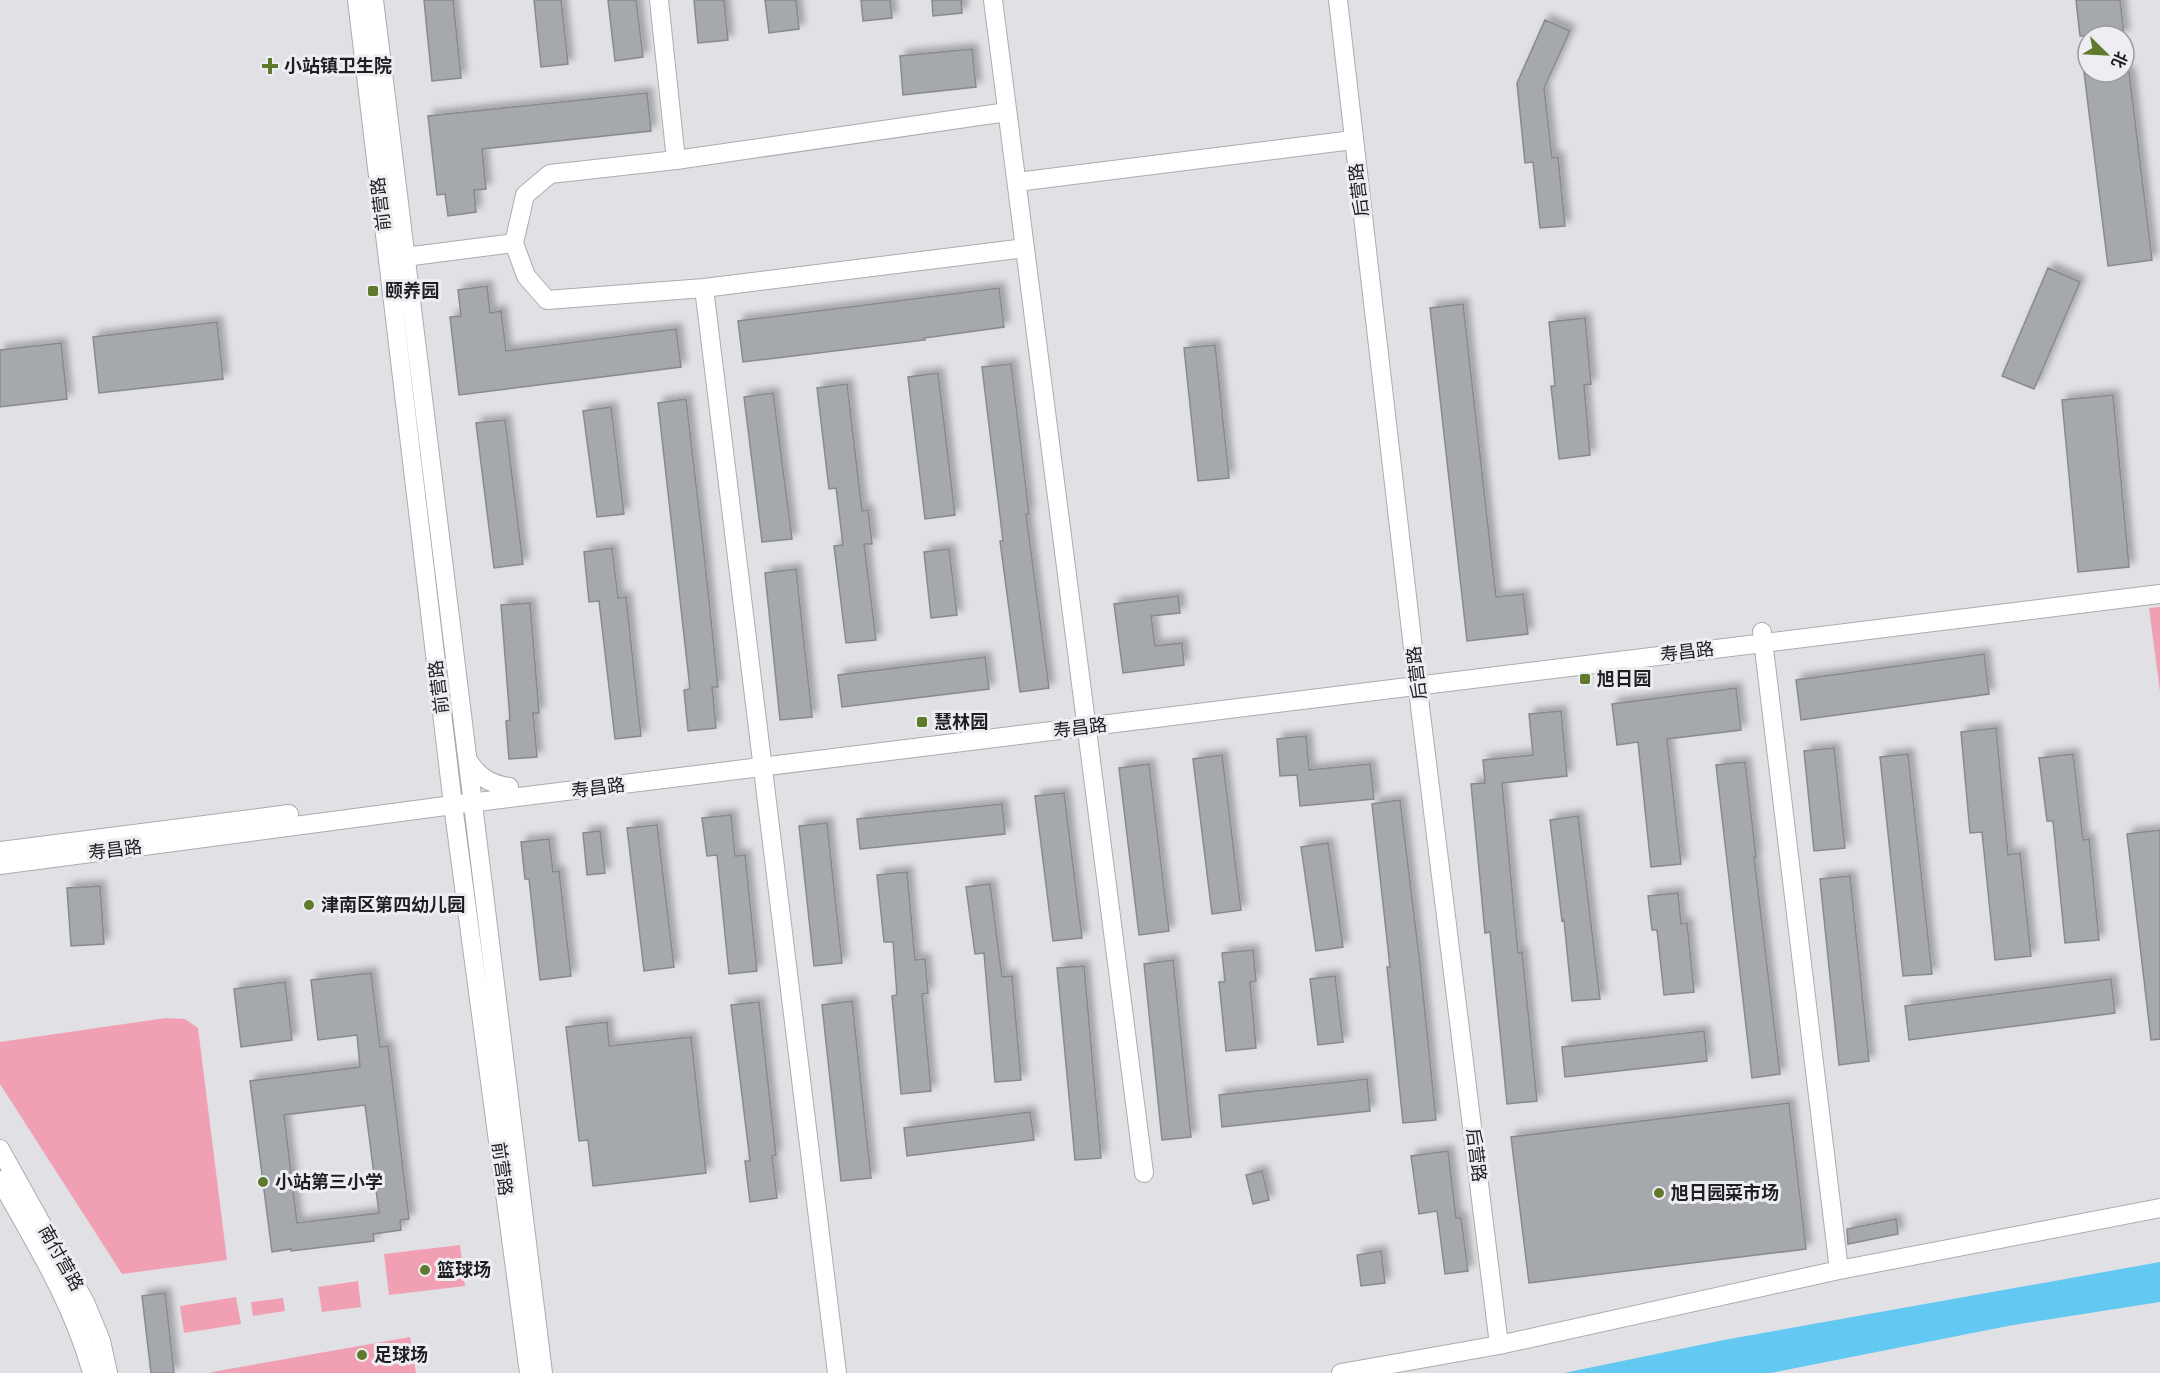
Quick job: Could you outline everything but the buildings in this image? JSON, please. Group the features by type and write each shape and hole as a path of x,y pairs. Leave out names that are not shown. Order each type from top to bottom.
{"street":[{"name":"前营路","path":"357,0 448,762 529,1373"},
{"name":"前营路","path":"374,0 543,1373"},
{"path":"658,0 676,159"},
{"path":"993,0 1144,1173"},
{"name":"后营路","path":"1338,0 1417,679 1499,1345"},
{"path":"1007,112 676,159 550,174 525,195 514,243 526,276 547,300 704,288 1025,248"},
{"path":"1017,182 1353,140"},
{"path":"388,259 514,243"},
{"path":"704,288 837,1373"},
{"name":"寿昌路","path":"1762,637 2160,582"},
{"name":"寿昌路","path":"0,865 453,799 472,794 509,793 1762,637 2160,594"},
{"path":"1762,637 1839,1270"},
{"path":"468,760 476,772 509,793"},
{"path":"448,762 456,777 472,794"},
{"name":"寿昌路","path":"0,851 453,799"},
{"name":"南付营路","path":"0,1149 85,1302 101,1341 108,1373"},
{"name":"南付营路","path":"0,1180 57,1282 85,1346 92,1373"},
{"path":"1341,1373 1499,1345 1839,1270 2160,1208"}],"shaded area":[{"path":"2160,607 2160,692 2149,608"},
{"path":"166,1018 185,1019 198,1028 227,1260 122,1274 0,1084 0,1042"},
{"name":"篮球场","path":"460,1245 465,1286 389,1295 384,1254"},
{"path":"358,1281 361,1307 322,1312 318,1287"},
{"path":"236,1297 241,1324 184,1333 180,1306"},
{"path":"283,1298 285,1311 253,1316 251,1302"},
{"name":"足球场","path":"410,1337 416,1373 212,1373 212,1372"}],"water":[{"path":"2160,1262 2160,1302 2013,1325 1771,1373 1564,1373 1724,1340"}],"place":[{"name":"小站镇卫生院","path":"270,66"},
{"name":"颐养园","path":"373,291"},
{"name":"旭日园","path":"1585,679"},
{"name":"慧林园","path":"922,722"},
{"name":"津南区第四幼儿园","path":"309,905"},
{"name":"小站第三小学","path":"263,1182"},
{"name":"旭日园菜市场","path":"1659,1193"},
{"name":"篮球场","path":"425,1270"},
{"name":"足球场","path":"362,1355"}]}
